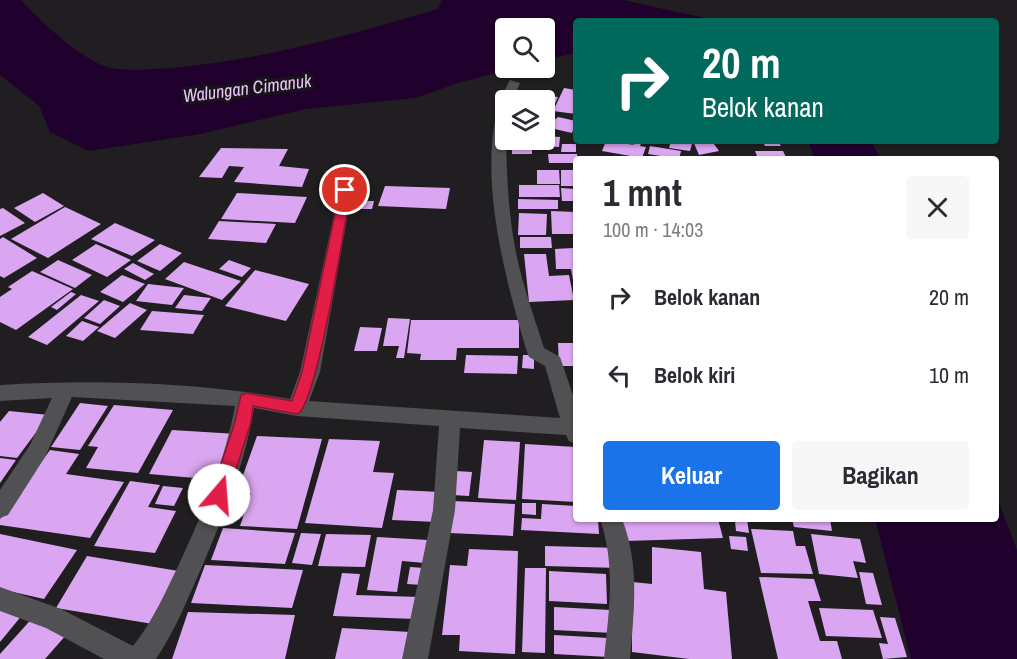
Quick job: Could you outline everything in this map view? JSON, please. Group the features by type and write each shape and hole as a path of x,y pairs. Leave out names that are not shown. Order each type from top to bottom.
{"street":[{"path":"511,90 514,83"},
{"path":"500,150 506,241 515,284 536,352 553,362 573,428"},
{"path":"297,408 310,372 345,190"},
{"path":"0,393 65,389 246,399 297,408 573,431"},
{"path":"0,508 30,464 57,414 65,389"},
{"path":"140,659 159,635 213,514 243,422 246,399"},
{"path":"415,659 444,510 450,419"},
{"path":"612,522 621,548 624,572 617,659"},
{"path":"0,599 52,618 131,659"}],"water":[{"name":"Walungan Cimanuk","path":"0,0 21,0 47,26 78,51 99,64 115,69 144,70 205,64 272,53 438,9 442,0 623,0 704,18 573,18 573,54 555,58 555,18 495,18 495,73 415,98 306,109 200,134 89,151 50,132 39,106 0,75"},
{"path":"810,144 873,144 879,156 813,156"},
{"path":"999,503 1017,550 1017,659 911,659 876,522 999,522"}],"building":[{"path":"564,88 573,90 573,114 555,111"},
{"path":"558,117 573,120 572,133 555,129 555,120"},
{"path":"555,137 560,137 559,147 555,147"},
{"path":"562,144 576,144 576,152 561,152"},
{"path":"605,144 641,144 640,146 646,147 643,156 602,151"},
{"path":"670,144 692,144 690,151 669,148"},
{"path":"694,144 714,144 719,151 699,155"},
{"path":"764,144 780,144 781,146 765,146"},
{"path":"650,146 681,151 680,156 648,154"},
{"path":"221,148 288,149 279,166 309,169 302,187 234,182 244,167 229,166 222,178 199,177"},
{"path":"512,150 532,150 532,154 512,154"},
{"path":"755,151 783,151 786,156 765,156 757,156"},
{"path":"548,154 577,154 577,156 573,156 573,163 549,163"},
{"path":"537,170 559,170 560,184 537,184"},
{"path":"561,170 573,170 573,186 561,186"},
{"path":"519,185 559,185 560,197 519,197"},
{"path":"385,186 450,188 446,209 378,206"},
{"path":"561,188 573,189 573,201 562,201"},
{"path":"43,193 64,206 35,222 14,208"},
{"path":"237,193 307,197 295,223 221,219"},
{"path":"518,199 558,200 558,209 518,209"},
{"path":"353,201 374,201 372,209 350,209"},
{"path":"65,207 101,224 48,258 11,239"},
{"path":"3,208 25,223 0,236 0,209"},
{"path":"551,211 573,212 573,234 552,234"},
{"path":"519,213 547,214 546,235 518,235"},
{"path":"219,221 276,224 266,243 208,239"},
{"path":"115,223 155,240 132,256 91,239"},
{"path":"3,237 37,258 4,278 0,276 0,239"},
{"path":"520,237 551,237 552,248 520,248"},
{"path":"96,244 131,260 107,277 72,260"},
{"path":"160,244 182,253 160,271 137,261"},
{"path":"573,248 573,280 571,269 556,269 555,249"},
{"path":"524,254 546,254 549,276 569,275 573,300 529,302"},
{"path":"58,260 92,275 75,288 40,272"},
{"path":"229,260 251,268 242,277 219,269"},
{"path":"184,262 241,281 222,300 165,279"},
{"path":"133,263 154,274 145,280 124,269"},
{"path":"255,270 309,284 286,321 225,306"},
{"path":"32,271 73,289 16,330 0,322 0,297 12,289 8,287"},
{"path":"122,275 145,284 123,302 100,292"},
{"path":"148,284 184,288 172,305 136,301"},
{"path":"71,292 76,294 57,310 51,307"},
{"path":"81,295 99,301 47,345 28,337"},
{"path":"184,295 211,298 202,311 175,308"},
{"path":"104,300 120,306 100,324 84,318"},
{"path":"130,303 147,310 115,338 97,331"},
{"path":"152,311 204,315 193,334 140,330"},
{"path":"388,318 410,319 404,358 396,358 399,346 383,346"},
{"path":"411,320 519,320 519,348 457,348 456,360 420,360 421,354 407,353"},
{"path":"82,321 99,327 83,341 66,336"},
{"path":"360,327 382,328 377,351 354,351"},
{"path":"558,343 573,343 573,366 559,366"},
{"path":"466,355 518,356 517,374 464,373"},
{"path":"523,355 534,355 534,369 522,368"},
{"path":"80,403 108,406 80,450 51,447"},
{"path":"114,405 173,410 138,473 86,468 98,447 88,446"},
{"path":"9,411 49,415 17,458 0,456 0,422"},
{"path":"172,430 237,434 218,480 149,474"},
{"path":"257,436 322,439 297,529 240,526 251,493 237,492"},
{"path":"329,439 380,441 373,472 394,473 382,528 305,523"},
{"path":"484,440 520,442 516,500 478,498"},
{"path":"525,444 573,447 573,502 522,499"},
{"path":"50,450 79,454 66,474 124,482 90,538 0,525 0,519"},
{"path":"0,458 16,460 0,483"},
{"path":"456,471 472,472 469,496 452,495"},
{"path":"130,481 160,485 148,507 176,511 155,553 94,546"},
{"path":"163,486 183,488 174,506 155,504"},
{"path":"397,490 441,492 437,522 392,520"},
{"path":"453,501 515,504 513,536 449,533"},
{"path":"522,503 536,503 536,515 522,514"},
{"path":"542,504 573,506 573,522 598,522 599,534 521,530 522,518 541,519"},
{"path":"619,522 719,522 723,538 625,541"},
{"path":"735,522 747,522 749,533 736,531"},
{"path":"793,522 830,522 832,531 794,527"},
{"path":"223,528 295,533 285,564 211,560"},
{"path":"751,529 793,531 796,546 805,546 813,574 761,573"},
{"path":"301,533 321,534 312,565 292,563"},
{"path":"0,534 77,550 44,599 0,589"},
{"path":"326,534 371,535 365,567 318,566"},
{"path":"811,534 860,539 866,563 853,561 858,578 819,574"},
{"path":"729,536 746,537 748,551 731,549"},
{"path":"377,537 428,540 425,563 402,561 397,592 367,590"},
{"path":"545,546 619,548 620,568 545,566"},
{"path":"652,547 701,552 704,589 726,592 732,659 689,659 632,652 632,582 652,584"},
{"path":"469,549 518,551 515,654 459,651 460,635 442,635 450,565 467,566"},
{"path":"87,556 185,572 159,625 56,608"},
{"path":"205,565 303,570 292,608 191,603"},
{"path":"410,567 425,568 422,585 407,584"},
{"path":"525,568 546,568 545,653 522,652"},
{"path":"549,571 606,574 607,604 549,601"},
{"path":"859,572 873,573 882,605 866,604"},
{"path":"342,573 360,574 356,595 419,597 416,619 333,616"},
{"path":"759,577 814,579 821,601 808,601 820,641 837,641 842,659 778,659"},
{"path":"0,604 23,614 0,642"},
{"path":"554,607 611,610 613,633 554,630"},
{"path":"819,608 873,610 882,638 826,636"},
{"path":"188,612 295,615 285,659 172,659"},
{"path":"36,614 67,634 45,659 0,659 0,654"},
{"path":"880,617 895,618 907,657 883,659 879,643 888,644"},
{"path":"342,628 410,632 406,659 335,659"},
{"path":"554,635 608,638 609,657 554,654"}],"route":[{"path":"219,495 243,422 246,399 297,408 310,372 345,190"}]}
